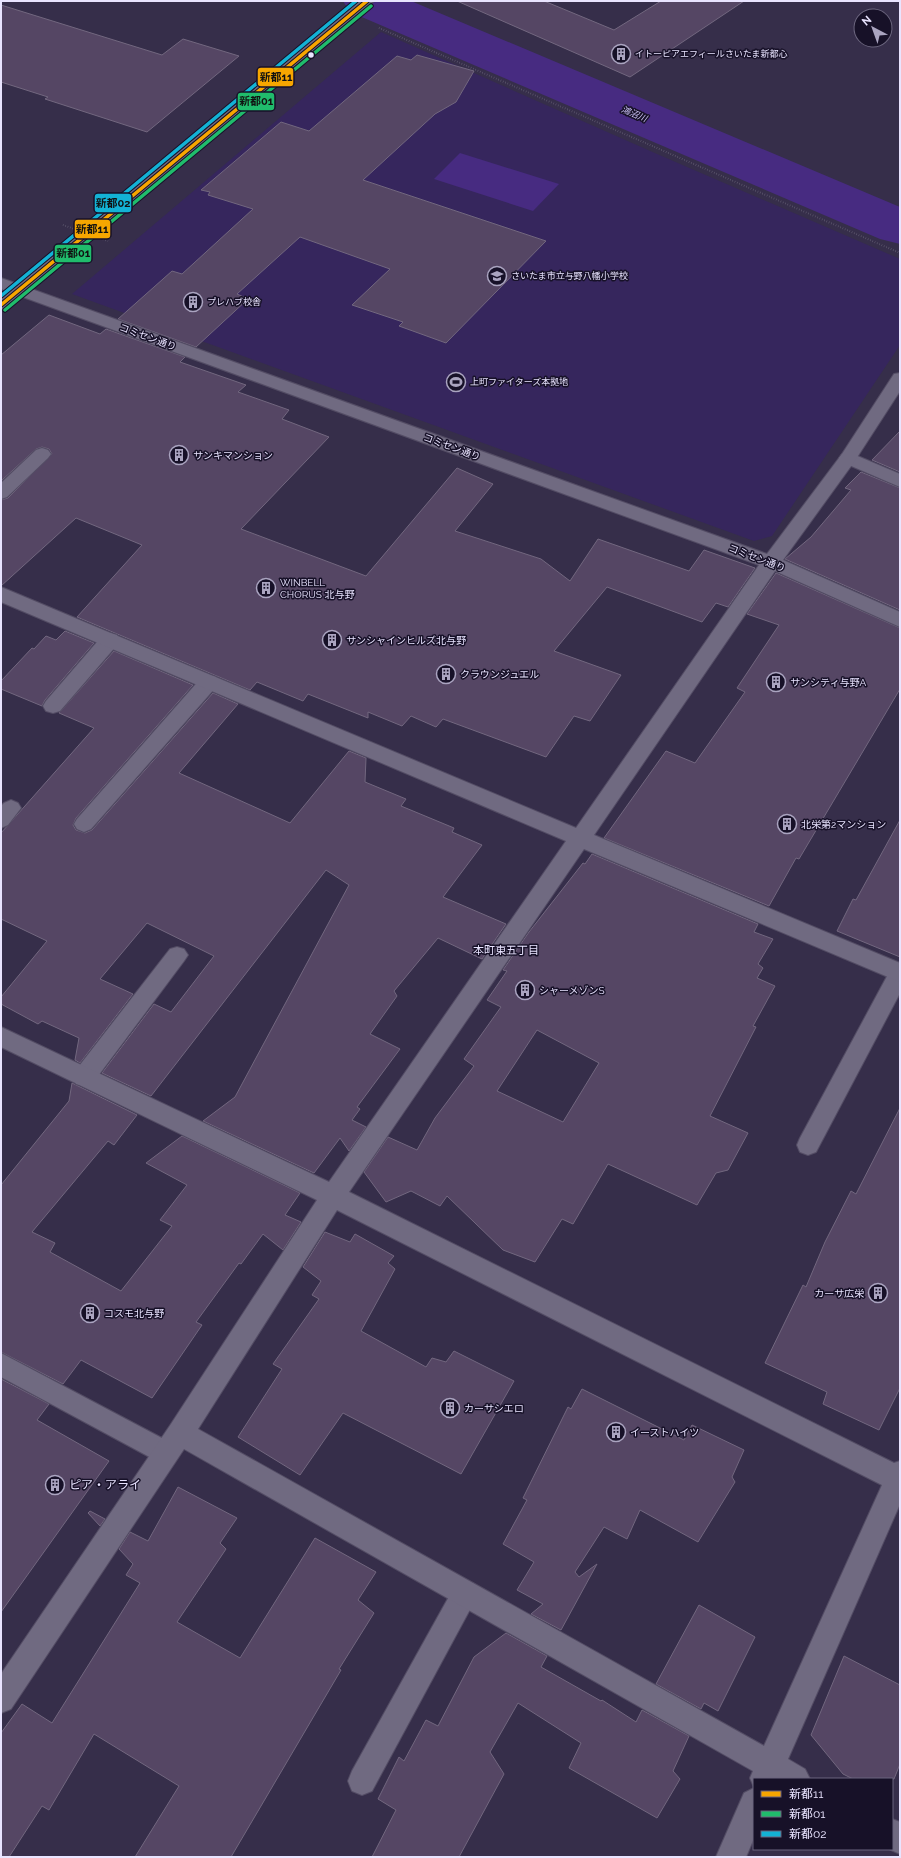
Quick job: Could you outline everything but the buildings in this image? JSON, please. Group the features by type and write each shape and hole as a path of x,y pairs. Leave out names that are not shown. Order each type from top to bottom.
{"street":[{"path":"1,305 367,1"},
{"name":"コミセン通り","path":"1,283 771,562 900,620"},
{"path":"1,1699 173,1443 332,1196 771,562 848,458 900,378"},
{"path":"1,594 900,973"},
{"path":"1,1036 332,1196 899,1477 767,1772"},
{"path":"173,1443 465,1593 767,1772 791,1778"},
{"path":"731,1857 753,1805"}],"lane":[{"path":"1,493 42,454"},
{"path":"848,458 900,481"},
{"path":"53,706 110,640"},
{"path":"84,824 209,682"},
{"path":"84,1077 177,955"},
{"path":"808,1145 900,973"},
{"path":"1,1364 173,1443"},
{"path":"362,1781 465,1593"}],"path":[{"path":"374,25 900,253"},
{"path":"63,225 108,241"}],"shaded area":[{"name":"さいたま市立与野八幡小学校","path":"381,32 900,259 900,345 772,536 754,541 72,294"},
{"path":"460,153 559,184 533,211 434,179"}],"waterway":[{"name":"鴻沼川","path":"368,1 900,227"}],"transit line":[{"name":"新都02","path":"1,296 356,1"},
{"name":"新都11","path":"1,305 367,1"},
{"name":"新都01","path":"5,310 371,6"}],"place":[{"name":"イトーピアエフィールさいたま新都心","path":"621,54"},
{"name":"さいたま市立与野八幡小学校","path":"497,276"},
{"name":"プレハブ校舎","path":"193,302"},
{"name":"上町ファイターズ本拠地","path":"456,382"},
{"name":"サンキマンション","path":"179,455"},
{"name":"WINBELL CHORUS 北与野","path":"266,588"},
{"name":"サンシャインヒルズ北与野","path":"332,640"},
{"name":"クラウンジュエル","path":"446,674"},
{"name":"サンシティ与野A","path":"776,682"},
{"name":"北栄第2マンション","path":"787,824"},
{"name":"シャーメゾンS","path":"525,990"},
{"name":"カーサ広栄","path":"878,1293"},
{"name":"コスモ北与野","path":"90,1313"},
{"name":"カーサシエロ","path":"450,1408"},
{"name":"イーストハイツ","path":"616,1432"},
{"name":"ピア・アライ","path":"55,1485"}],"district":[{"name":"本町東五丁目","path":"506,950"}]}
